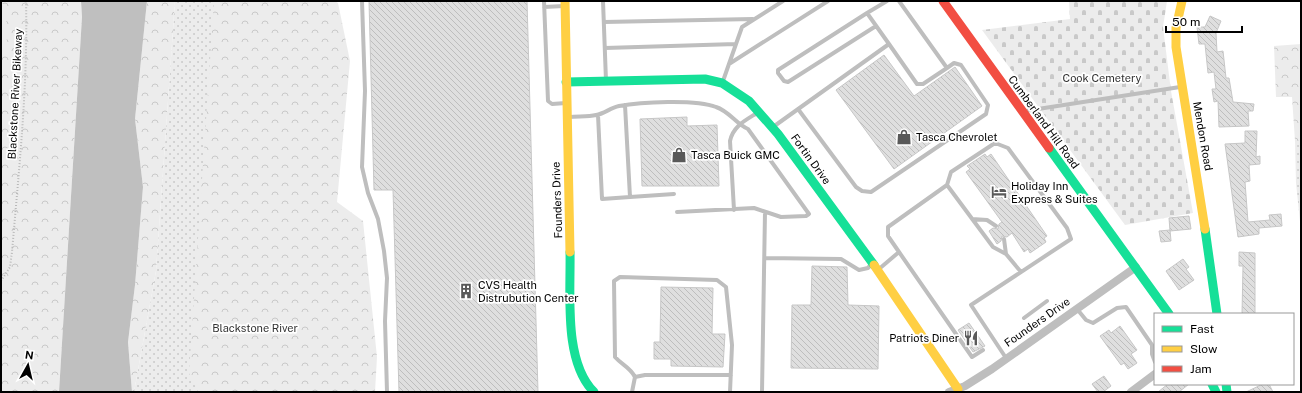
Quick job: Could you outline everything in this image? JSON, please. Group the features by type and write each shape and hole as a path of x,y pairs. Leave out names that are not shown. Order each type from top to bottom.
{"street":[{"name":"Cumberland Hill Road","path":"943,1 1168,313"},
{"name":"Mendon Road","path":"1182,1 1176,28 1176,47 1217,313"},
{"name":"Founders Drive","path":"565,3 566,103 574,351 581,376 594,392"},
{"name":"Fortin Drive","path":"566,82 693,78 722,84 740,94 773,128 964,389"},
{"name":"Founders Drive","path":"949,392 964,389 1136,267"},
{"name":"Mendon Road","path":"1210,313 1212,275"},
{"path":"1131,392 1154,375"}],"lane":[{"path":"362,1 365,98 362,167 368,193 378,219 384,251 387,278 385,322 388,392"},
{"path":"544,1 548,101 552,104 566,103"},
{"path":"603,1 606,81"},
{"path":"722,84 742,27 784,1"},
{"path":"729,64 828,1"},
{"path":"876,26 788,82 784,81 778,72 778,70 887,1"},
{"path":"899,1 947,68"},
{"path":"544,7 565,3"},
{"path":"798,109 856,187 862,191 871,192 986,114 988,105 961,65 954,63 923,84 917,84 867,13"},
{"path":"604,22 753,19"},
{"path":"605,48 736,44"},
{"path":"773,128 889,44"},
{"path":"1022,111 1182,86"},
{"path":"567,117 598,115 608,109 625,105 701,103 716,107 734,118 739,125 748,129 809,214 806,216 781,217 754,208 677,212"},
{"path":"625,105 630,197"},
{"path":"734,210 730,141 732,132 739,125 759,112"},
{"path":"598,115 602,199 674,194"},
{"path":"983,350 972,357 888,236 888,227 947,185 951,172 995,143 1008,148 1067,228 1071,239 971,305 1006,358"},
{"path":"947,185 993,247 1006,254 1021,272"},
{"path":"762,392 765,212"},
{"path":"972,219 987,220 996,226"},
{"path":"1004,239 1006,254"},
{"path":"765,258 841,258 859,270 875,266 899,252"},
{"path":"632,392 635,377 631,368 621,364 615,357 614,281 620,277 717,280 726,287 731,338 730,392"},
{"path":"1024,318 1047,301"},
{"path":"1076,309 1086,320 1093,323 1117,308 1126,307 1152,344 1152,354 1154,359"},
{"path":"635,377 645,375 731,376"}],"path":[{"name":"Blackstone River Bikeway","path":"1,281 10,267 12,252 24,102 27,34 26,1"}],"green space":[{"path":"1,1 81,1 82,17 59,392 1,392"},
{"path":"147,1 175,1 156,271 134,392 132,392 128,342 135,285 143,187 135,119"},
{"path":"175,1 237,1 304,392 134,392 156,271"},
{"name":"Blackstone River","path":"214,1 335,1 338,3 350,61 337,202 363,221 377,357 375,392 198,392 189,373"},
{"name":"Cook Cemetery","path":"1069,1 1167,1 1163,27 1171,91 1193,213 1125,225 982,30 1070,19"},
{"path":"1,4 6,4 7,53 1,53"},
{"path":"1301,44 1301,141 1295,141 1292,97 1276,97 1274,46"},
{"path":"1295,141 1301,141 1301,231 1296,183"}],"shaded area":[{"path":"81,1 147,1 135,119 143,187 135,285 128,342 132,392 59,392 82,17"}],"building":[{"name":"CVS Health Distrubution Center","path":"369,1 527,1 538,392 399,392 393,190 374,190"},
{"path":"1210,16 1221,21 1216,33 1217,52 1223,51 1226,78 1229,78 1233,102 1254,104 1253,111 1248,111 1249,126 1219,127 1218,101 1214,102 1212,89 1216,89 1214,72 1208,73 1205,44 1199,44 1197,27 1205,27"},
{"name":"Tasca Chevrolet","path":"884,55 914,96 955,67 982,106 894,169 836,90"},
{"name":"Tasca Buick GMC","path":"687,117 687,126 717,125 719,186 642,186 640,119"},
{"path":"1245,131 1257,131 1256,157 1260,156 1260,164 1249,165 1250,181 1245,182 1248,222 1270,220 1269,215 1281,214 1282,226 1259,228 1259,234 1238,237 1225,144 1245,143"},
{"name":"Holiday Inn Express & Suites","path":"985,154 987,157 991,154 1047,236 1044,238 1046,242 1030,253 1028,249 1024,252 1012,233 1007,237 1002,236 1001,241 997,244 989,231 993,228 998,229 999,224 1002,222 966,172 970,169 967,166"},
{"path":"1189,216 1191,229 1170,231 1169,218"},
{"path":"1170,230 1171,241 1161,242 1159,231"},
{"path":"1239,252 1255,253 1255,313 1242,313 1243,266 1239,266"},
{"path":"1183,259 1189,267 1186,269 1194,280 1179,290 1166,271"},
{"path":"812,266 847,267 848,305 879,306 878,369 791,368 792,305 811,305"},
{"path":"661,287 713,288 712,334 725,334 723,367 671,366 671,359 654,359 654,342 660,342"},
{"name":"Patriots Diner","path":"969,323 985,346 973,352 958,330"},
{"path":"1120,326 1137,350 1131,354 1137,363 1128,369 1124,363 1121,365 1100,336 1109,330 1111,333"},
{"path":"1104,376 1111,386 1103,392 1098,392 1092,384"},
{"path":"1167,385 1188,385 1179,392 1158,392"},
{"path":"1261,385 1270,385 1273,392 1246,392"}],"traffic: fast":[{"path":"566,82 705,79 722,83 749,101 778,134 874,265"},
{"path":"1049,148 1168,313"},
{"path":"1205,229 1217,313"},
{"path":"570,252 570,306 573,345 577,363 584,379 594,392"},
{"path":"1212,385 1216,392"},
{"path":"1226,385 1227,392"}],"traffic: slow":[{"path":"565,1 570,252"},
{"path":"1182,1 1176,28 1176,47 1205,229"},
{"path":"874,265 958,389"}],"traffic: jam":[{"path":"943,1 1049,148"}],"place":[{"name":"Tasca Chevrolet","path":"904,137"},
{"name":"Tasca Buick GMC","path":"679,155"},
{"name":"Holiday Inn Express & Suites","path":"999,192"},
{"name":"CVS Health Distrubution Center","path":"466,291"},
{"name":"Patriots Diner","path":"971,338"}]}
